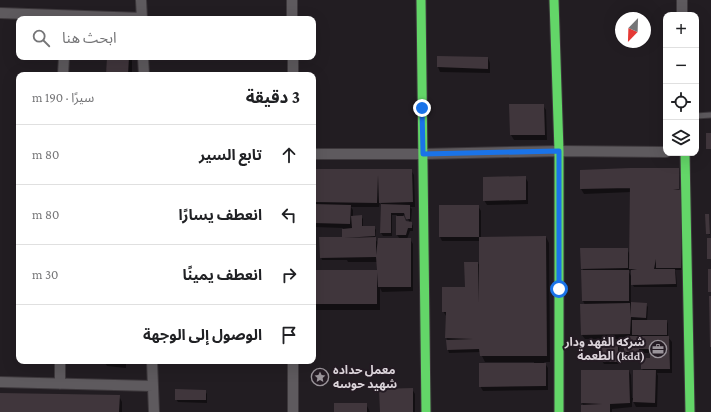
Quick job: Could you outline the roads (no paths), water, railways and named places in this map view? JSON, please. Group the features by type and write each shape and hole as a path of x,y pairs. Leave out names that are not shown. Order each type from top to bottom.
{"street":[{"path":"141,0 142,16"},
{"path":"292,0 292,16"},
{"path":"421,0 426,412"},
{"path":"554,0 559,151 559,412"},
{"path":"682,0 682,12"},
{"path":"0,13 38,16"},
{"path":"63,72 64,60"},
{"path":"143,60 144,72"},
{"path":"293,60 293,72"},
{"path":"316,154 423,154 559,151 663,152"},
{"path":"685,156 690,412"},
{"path":"60,364 60,384"},
{"path":"152,364 154,412"},
{"path":"292,412 293,364"},
{"path":"0,382 153,386"}],"lane":[{"path":"699,116 711,115"}],"place":[{"name":"شركه الفهد ودار الطعمة (kdd)","path":"658,349"},
{"name":"معمل حداده شهيد حوسه","path":"320,377"}]}
